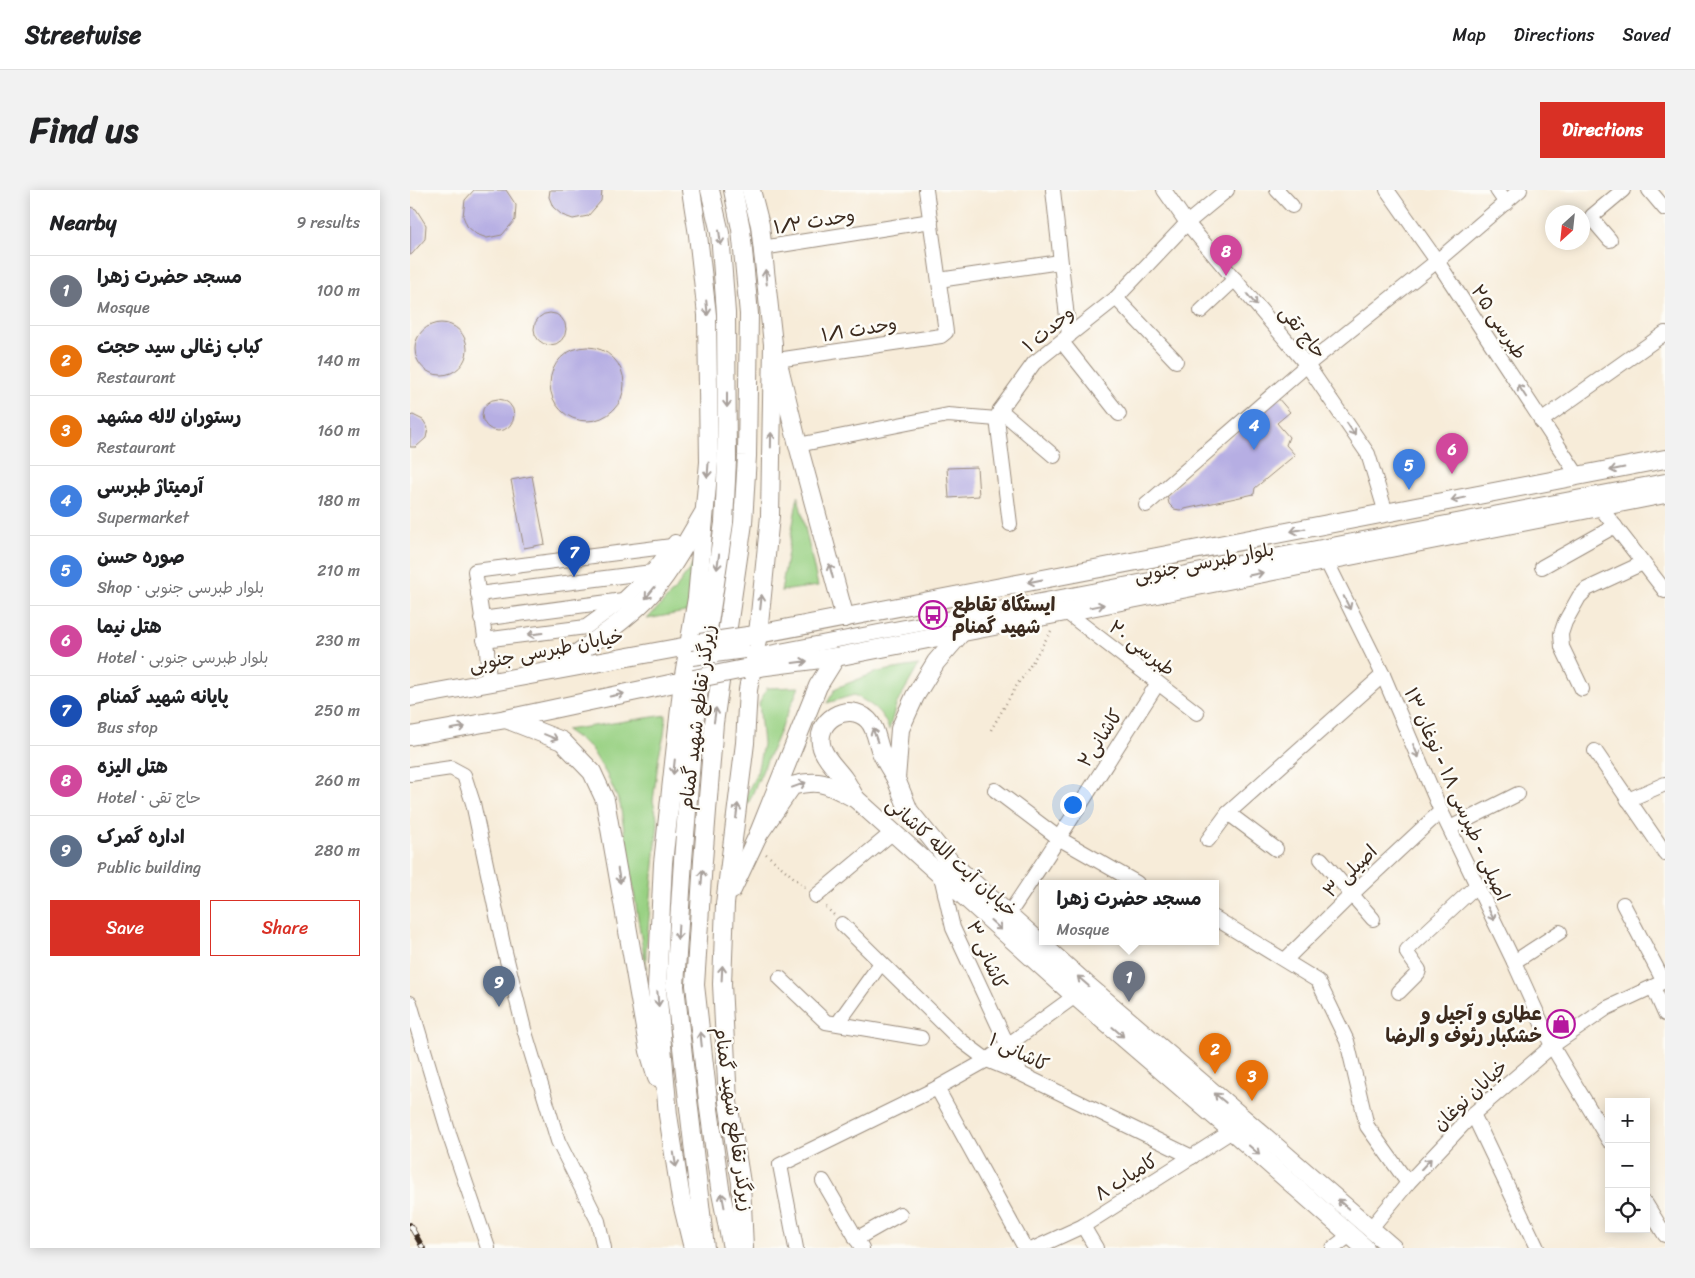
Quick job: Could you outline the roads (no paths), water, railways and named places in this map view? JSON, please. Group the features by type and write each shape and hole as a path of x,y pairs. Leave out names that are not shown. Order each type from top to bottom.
{"main road":[{"path":"691,190 708,315 709,452 706,509 690,662 664,863 657,988 668,1116 681,1199 693,1248"},
{"name":"زیرگذر تقاطع شهید گمنام","path":"705,1248 675,986 694,723 724,523 727,460 726,313 720,233 710,190"},
{"name":"زیرگذر تقاطع شهید گمنام","path":"732,1248 720,1188 710,1119 695,985 714,724 743,523 747,456 748,314 741,229 733,190"},
{"path":"751,190 760,225 775,352 845,618"},
{"path":"744,1248 741,1183 728,1102 722,984 725,904 745,743 750,653 770,516 775,352"},
{"name":"بلوار طبرسی جنوبی","path":"750,653 845,618 1665,459"},
{"name":"بلوار طبرسی جنوبی","path":"750,653 836,658 1665,494"},
{"path":"553,671 605,633 646,599 676,560 706,509"},
{"name":"خیابان آیت الله کاشانی","path":"962,632 936,662 914,696 900,729 896,779 909,811 951,863 1039,942"},
{"path":"690,662 750,653"},
{"path":"410,736 506,719 690,662 750,653"},
{"path":"725,904 756,839 818,686 836,658"},
{"name":"خیابان طبرسی جنوبی","path":"410,697 553,671 690,662"},
{"path":"856,799 821,746 821,737 827,721 842,712 860,714 873,726 882,752 896,779"},
{"path":"506,719 562,741 592,772 605,800 649,1051 668,1116"},
{"name":"خیابان آیت الله کاشانی","path":"756,839 792,786 810,782 826,784 856,799 1075,996 1365,1248"},
{"name":"خیابان آیت الله کاشانی","path":"1042,945 1393,1248"}],"street":[{"path":"926,190 939,280 1060,262"},
{"path":"1053,190 1065,339 1119,414"},
{"name":"حاج تقی","path":"1164,190 1187,223 1307,364 1368,454 1386,513"},
{"name":"وحدت ۱","path":"998,415 1034,363 1116,298 1187,223 1227,190"},
{"path":"1277,190 1292,206"},
{"name":"طبرسی ۲۵","path":"1387,190 1437,261 1578,476"},
{"path":"1497,190 1506,203"},
{"path":"1146,505 1307,364 1437,261 1520,190"},
{"path":"1610,240 1592,219 1592,216 1622,190"},
{"path":"1649,190 1664,205"},
{"name":"وحدت ۱/۲","path":"762,248 930,221"},
{"path":"1201,311 1235,279"},
{"name":"وحدت ۱/۱","path":"775,352 941,336 946,332 939,280"},
{"path":"1116,298 1176,361"},
{"path":"1541,421 1665,333"},
{"path":"798,445 948,414 998,415 1054,456"},
{"path":"998,415 1010,524"},
{"path":"750,653 1665,474"},
{"path":"750,653 1665,482"},
{"path":"1600,506 1665,591"},
{"path":"484,640 586,627 623,600 652,572 672,546 706,509"},
{"path":"1542,567 1615,526"},
{"path":"489,683 475,571 672,546"},
{"name":"اصیلی - طبرسی ۱۸ - نوغان ۱۳","path":"1326,560 1383,675 1441,811 1514,962 1552,1046 1605,1134"},
{"path":"1582,689 1562,647 1561,634 1565,622 1579,597 1587,589 1643,563"},
{"path":"478,594 652,572"},
{"path":"482,618 623,600"},
{"name":"طبرسی ۲۰","path":"1058,613 1158,683 1196,713"},
{"path":"1208,840 1228,812 1383,675"},
{"name":"کاشانی۲","path":"1008,915 1060,839 1096,778 1158,683"},
{"path":"1595,752 1665,853"},
{"path":"410,774 451,768 464,774 473,803 503,944 524,1029 558,1141 598,1221 604,1248"},
{"path":"1628,800 1665,784"},
{"path":"995,790 1060,839 1132,880"},
{"path":"1450,828 1518,794"},
{"name":"اصیلی ۳","path":"1285,960 1441,811"},
{"path":"1228,812 1276,849"},
{"path":"816,896 893,832"},
{"path":"1321,858 1374,918"},
{"name":"کاشانی ۳","path":"940,876 953,928 1021,1074"},
{"path":"1399,992 1419,970 1407,953 1409,947 1477,885"},
{"path":"1623,904 1660,984 1665,1014"},
{"path":"1219,920 1318,981 1347,1041 1367,1126 1408,1183"},
{"name":"کاشانی ۱","path":"842,924 959,1038 987,1060 1021,1074 1192,1157"},
{"path":"1514,962 1560,932"},
{"path":"838,1023 881,963"},
{"path":"780,978 826,1022 921,1038"},
{"name":"خیابان نوغان","path":"1371,1228 1408,1183 1473,1114 1552,1046 1607,1008 1660,984"},
{"path":"796,1248 780,1165 937,1088 987,1060 1075,996"},
{"path":"410,1003 449,1134 488,1248"},
{"path":"937,1088 1025,1248"},
{"path":"1473,1114 1536,1248"},
{"name":"کامیاب ۸","path":"1035,1248 1083,1226 1232,1131"},
{"path":"824,1181 859,1243 900,1214"},
{"path":"1650,1211 1665,1235"},
{"path":"1083,1226 1096,1248"},
{"path":"1333,1248 1350,1235"}],"railway":[{"path":"410,1225 423,1248"}],"place":[{"name":"هتل الیزه","path":"1226,276"},
{"name":"آرمیتاژ طبرسی","path":"1254,450"},
{"name":"هتل نیما","path":"1452,474"},
{"name":"صوره حسن","path":"1409,490"},
{"name":"پایانه شهید گمنام","path":"574,577"},
{"name":"ایستگاه تقاطع شهید گمنام","path":"933,615"},
{"name":"مسجد حضرت زهرا","path":"1129,1002"},
{"name":"اداره گمرک","path":"499,1007"},
{"name":"عطاری و آجیل و خشکبار رئوف و الرضا","path":"1561,1024"},
{"name":"کباب زغالی سید حجت","path":"1215,1074"},
{"name":"رستوران لاله مشهد","path":"1252,1101"}]}
